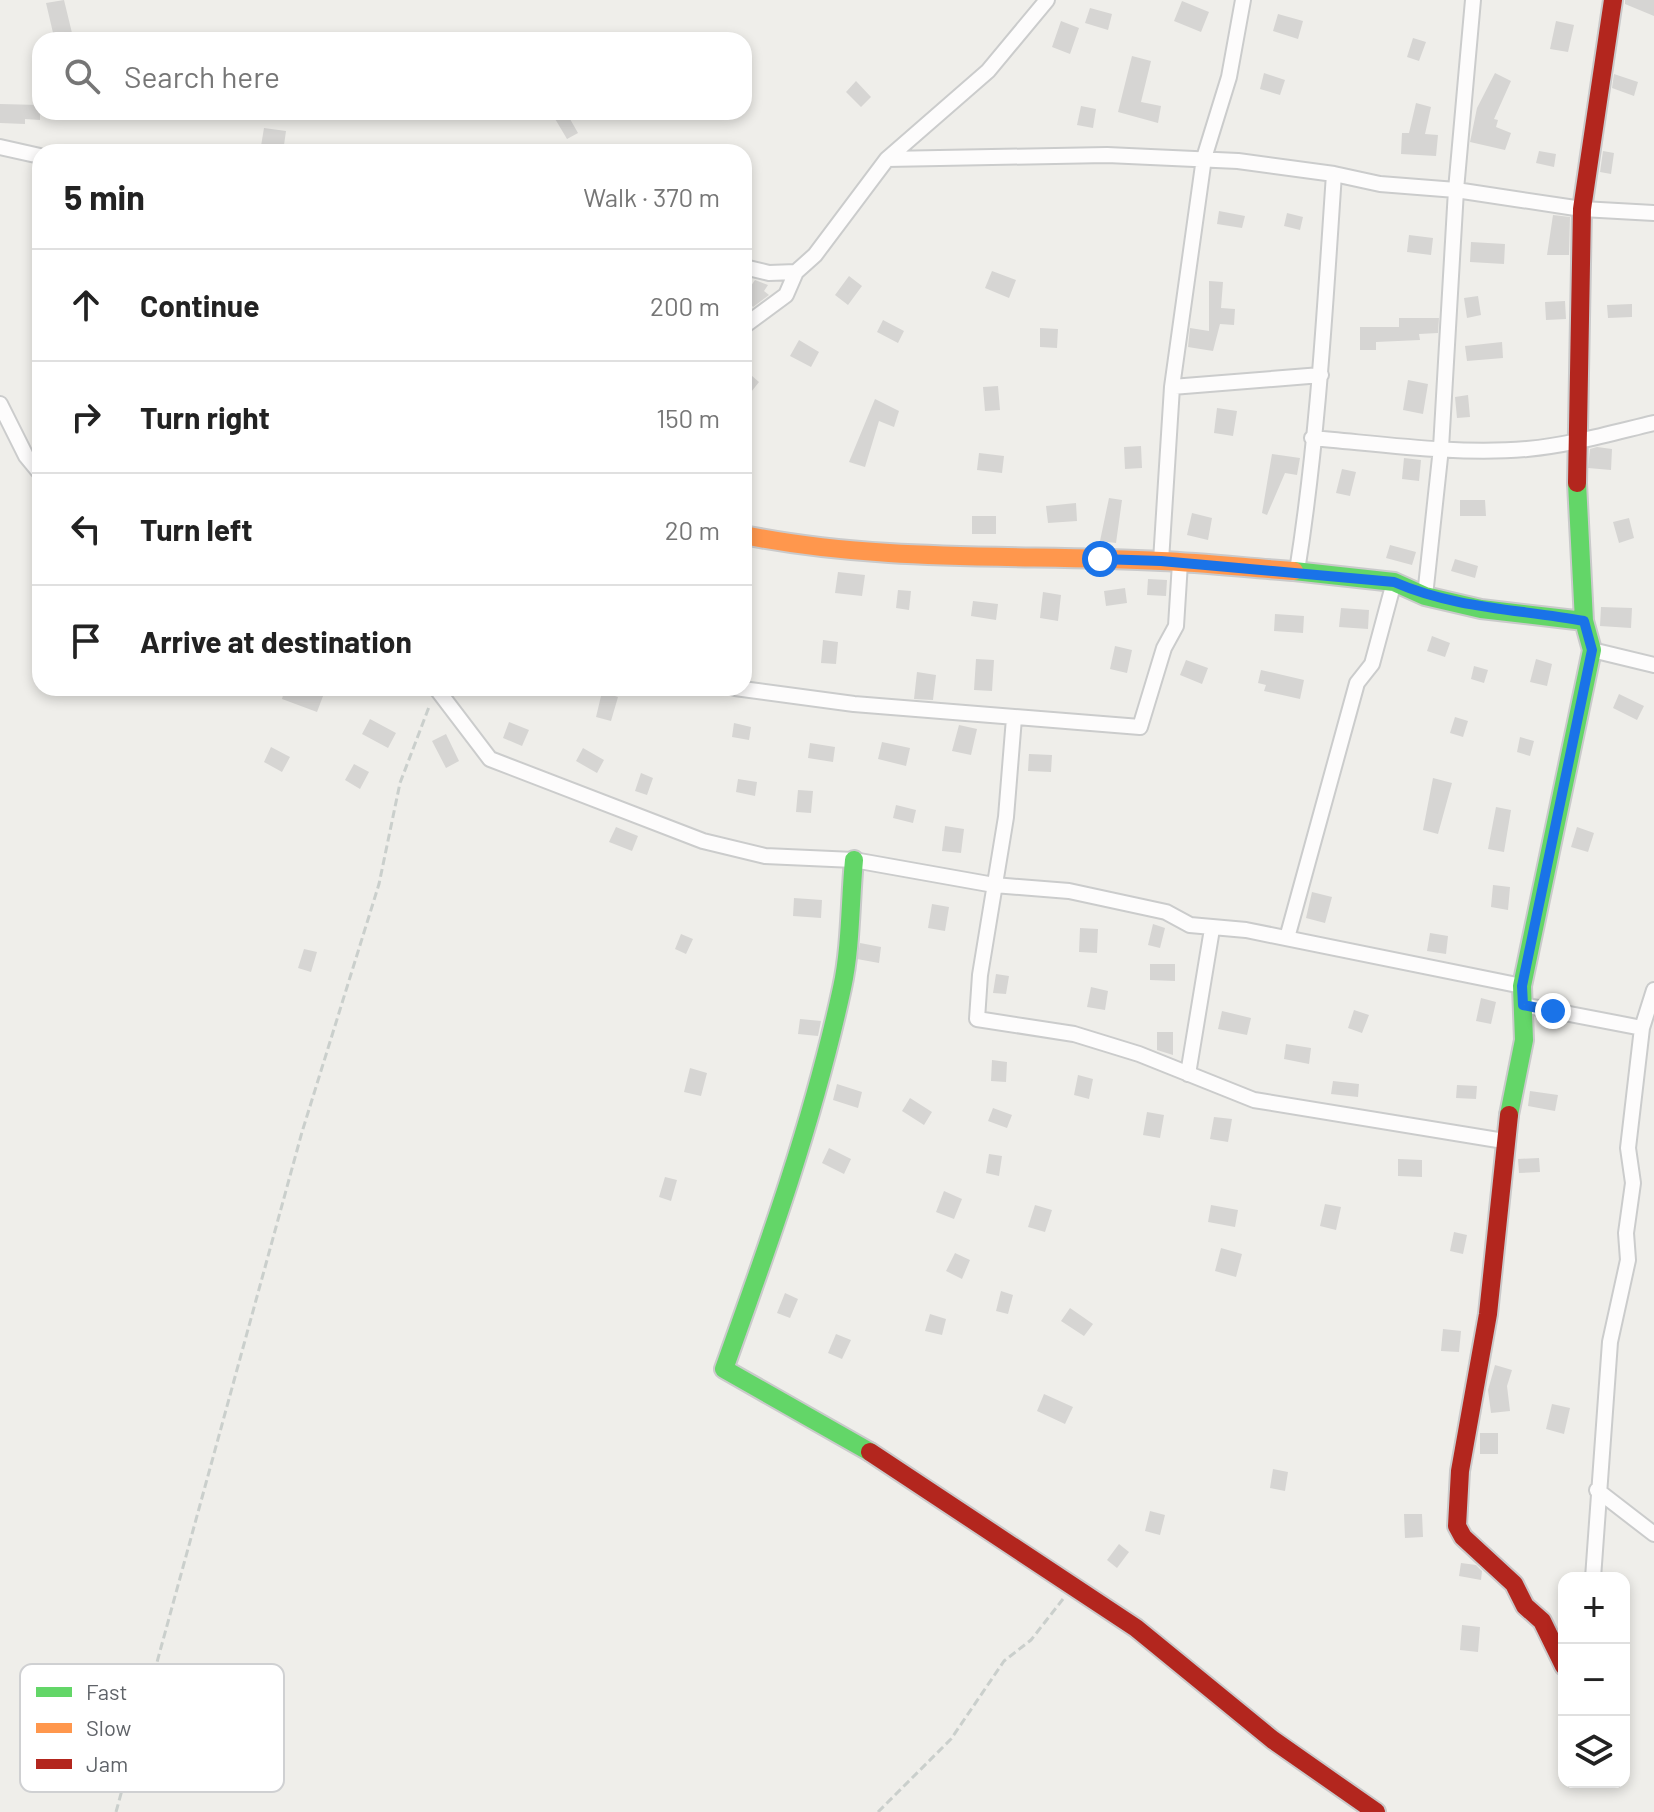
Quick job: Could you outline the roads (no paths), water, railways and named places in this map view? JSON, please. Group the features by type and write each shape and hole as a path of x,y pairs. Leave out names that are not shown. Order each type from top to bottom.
{"street":[{"path":"752,320 786,295 796,272 815,255 887,159 988,71 1047,0"},
{"path":"752,690 854,704 1140,727 1164,648 1176,626 1170,562 1172,387 1204,158 1229,77 1243,0"},
{"path":"1425,596 1441,448 1456,190 1473,0"},
{"path":"1558,1654 1542,1621 1525,1606 1514,1584 1463,1537 1457,1526 1460,1471 1488,1314 1504,1141 1524,1040 1522,996 1592,650 1584,621 1575,442 1582,209 1613,0"},
{"path":"0,147 32,154"},
{"path":"887,159 1107,155 1204,158 1582,209 1654,213"},
{"path":"1297,571 1309,497 1312,438 1321,375 1334,174"},
{"path":"752,269 769,273 796,272"},
{"path":"1172,387 1321,375"},
{"path":"0,404 32,463"},
{"path":"1312,438 1441,448 1525,449 1575,442 1654,423"},
{"path":"752,537 783,543 915,556 1170,562 1297,571 1394,582 1425,596 1481,609 1584,621"},
{"path":"1287,938 1357,683 1372,664 1394,582"},
{"path":"1592,650 1654,665"},
{"path":"435,696 490,759 504,767 530,773 703,841 765,856 854,860 994,885 1069,891 1166,912 1190,925 1246,930 1287,938 1642,1028"},
{"path":"1014,718 1006,817 980,975 977,1019 1074,1034 1254,1100 1504,1141"},
{"path":"854,860 843,985 830,1036 778,1220 724,1369 843,1434 1136,1628 1273,1740 1376,1812"},
{"path":"1188,1074 1212,929"},
{"path":"1593,1572 1610,1342 1628,1260 1626,1233 1633,1183 1628,1148 1642,1028 1654,990"},
{"path":"1597,1490 1654,1534"}]}
